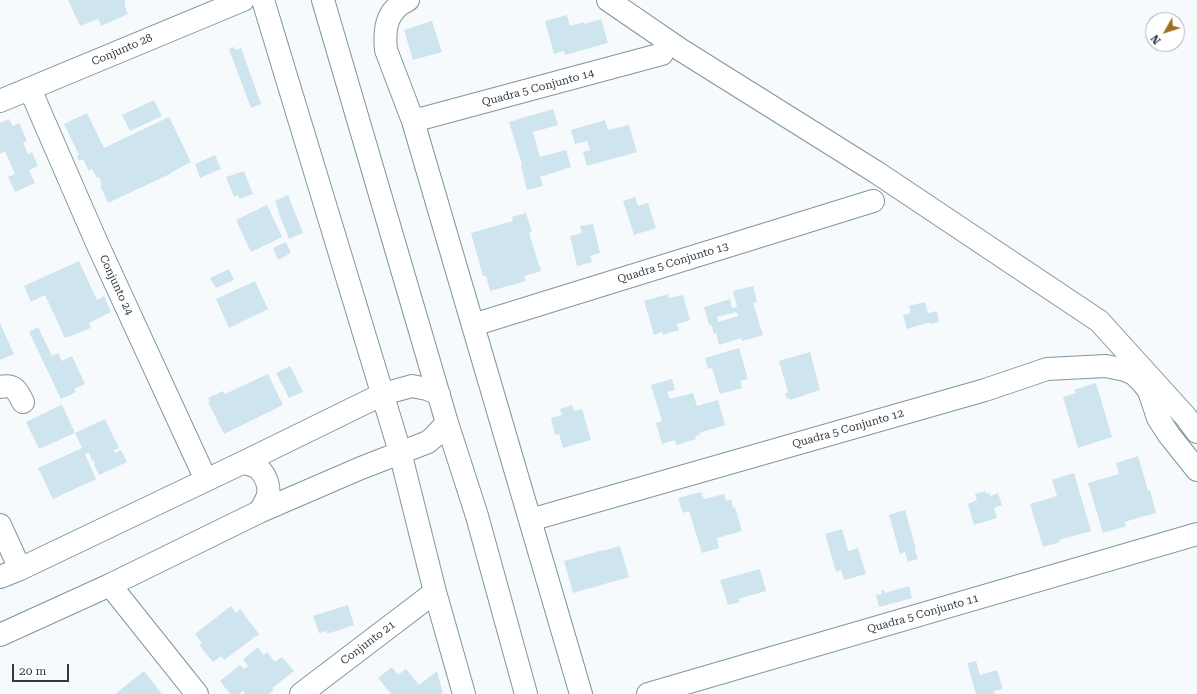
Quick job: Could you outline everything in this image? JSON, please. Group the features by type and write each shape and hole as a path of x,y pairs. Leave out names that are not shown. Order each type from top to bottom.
{"street":[{"name":"Conjunto 28","path":"0,101 243,0"},
{"path":"263,0 400,452 435,592 465,692"},
{"path":"323,0 447,423 477,516 520,690"},
{"path":"408,0 403,2 389,18 385,29 386,50 414,121 581,694"},
{"path":"608,0 681,50 876,172 1099,321 1186,417 1197,432"},
{"name":"Quadra 5 Conjunto 14","path":"414,121 662,54"},
{"name":"Conjunto 24","path":"30,89 96,241 206,480"},
{"name":"Quadra 5 Conjunto 13","path":"473,325 873,201"},
{"name":"Quadra 5 Conjunto 12","path":"530,520 985,390 1047,369 1106,366 1125,370 1134,374 1149,391 1158,418 1197,470"},
{"path":"0,387 11,386 17,390 23,402"},
{"path":"0,577 20,569 242,463 383,394 412,386 427,389 439,394"},
{"path":"0,635 110,585 259,512 361,468 428,442 447,423"},
{"path":"242,463 258,468 267,481 269,489 267,497 259,512"},
{"path":"0,525 20,569"},
{"name":"Quadra 5 Conjunto 11","path":"648,694 1197,534"},
{"path":"110,585 197,694"},
{"name":"Conjunto 21","path":"301,694 435,592"}],"building":[{"path":"68,0 124,0 128,14 101,26 98,19 80,26"},
{"path":"567,15 570,26 601,19 608,43 565,55 564,51 554,54 545,21"},
{"path":"432,21 442,52 413,60 404,30"},
{"path":"234,47 235,50 241,48 261,104 251,108 229,49"},
{"path":"154,100 162,116 130,131 122,115"},
{"path":"553,109 558,125 533,132 540,157 566,150 571,167 540,177 543,186 527,190 522,165 509,122"},
{"path":"87,113 104,148 169,117 191,162 172,173 108,203 100,185 102,185 99,177 97,178 92,169 89,171 83,159 79,161 77,156 79,155 64,124"},
{"path":"9,119 13,126 19,123 27,141 23,142 28,154 32,152 38,166 29,170 35,183 15,192 8,177 15,174 5,151 0,154 0,123"},
{"path":"605,120 608,130 629,125 637,152 587,166 583,152 590,150 587,141 575,144 571,130"},
{"path":"215,155 221,169 200,178 195,164"},
{"path":"244,171 253,194 240,199 238,195 234,197 226,177"},
{"path":"288,195 303,233 289,239 275,201"},
{"path":"635,197 638,206 648,203 656,228 634,235 623,201"},
{"path":"267,205 282,237 251,252 236,220"},
{"path":"526,213 532,232 529,233 541,271 524,276 526,281 490,291 486,276 483,276 471,233 513,221 512,217"},
{"path":"593,224 600,253 590,256 592,262 577,266 570,236 582,233 580,226"},
{"path":"286,242 291,253 278,260 273,248"},
{"path":"79,261 97,300 104,296 111,312 89,323 91,328 65,338 45,295 31,302 24,286"},
{"path":"229,269 234,280 216,288 210,278"},
{"path":"255,281 268,309 229,328 216,299"},
{"path":"753,286 757,302 753,303 763,335 742,341 741,338 719,345 716,333 714,334 711,324 709,325 704,307 730,299 732,308 737,307 733,291","holes":["736,312 738,316 718,322 717,317"]},
{"path":"668,294 669,298 683,295 690,320 677,324 679,330 663,335 662,332 654,335 644,301"},
{"path":"925,302 928,313 937,311 939,322 930,324 930,322 907,329 903,315 911,313 909,306"},
{"path":"0,323 14,354 0,360"},
{"path":"38,327 52,356 58,353 62,361 72,356 85,384 74,389 76,392 61,399 29,332"},
{"path":"739,348 748,379 740,381 742,388 720,394 712,368 708,369 705,358"},
{"path":"810,352 820,390 790,400 789,398 787,399 785,393 788,392 779,361"},
{"path":"290,366 303,392 289,398 276,373"},
{"path":"268,374 283,405 224,434 208,402 210,401 208,398 223,391 225,394"},
{"path":"672,379 675,390 667,392 670,399 693,393 697,406 718,400 725,425 699,433 700,435 695,436 696,439 676,445 675,440 662,444 656,423 662,421 651,385"},
{"path":"1096,383 1112,437 1078,448 1063,397 1076,393 1074,390"},
{"path":"61,405 75,433 39,449 26,422"},
{"path":"572,405 574,411 582,409 591,440 563,448 559,434 555,435 551,418 562,415 560,409"},
{"path":"105,419 119,448 114,450 115,453 121,450 127,462 99,475 89,453 85,454 96,479 53,499 38,468 82,448 75,433"},
{"path":"1138,456 1148,490 1150,490 1156,513 1124,522 1126,526 1103,533 1088,483 1119,474 1116,463"},
{"path":"1074,473 1091,531 1059,540 1060,542 1043,547 1030,504 1057,496 1052,480"},
{"path":"985,491 986,494 989,493 990,496 998,493 1002,505 994,508 997,518 974,525 968,504 977,500 975,494"},
{"path":"701,492 704,499 724,494 726,501 731,499 742,531 717,538 719,548 702,553 689,511 683,513 678,498"},
{"path":"905,510 918,559 908,562 905,552 900,554 889,515"},
{"path":"842,529 848,551 858,548 866,574 844,580 841,570 836,572 825,534"},
{"path":"620,546 629,577 573,593 564,561"},
{"path":"760,569 766,591 738,599 740,602 728,605 720,580"},
{"path":"909,586 912,598 879,607 876,595 882,594 881,591 884,590 885,593"},
{"path":"348,605 354,625 327,634 327,631 319,633 313,616"},
{"path":"231,606 236,613 240,609 259,634 224,660 221,656 213,662 199,645 202,643 195,634"},
{"path":"258,647 263,655 267,652 275,662 282,657 294,671 272,688 274,690 269,694 245,694 243,691 239,694 230,694 220,681 240,665 244,669 248,666 243,659"},
{"path":"976,661 980,675 997,670 1003,689 994,691 995,694 976,694 967,663"},
{"path":"392,667 398,675 406,669 419,685 437,671 443,693 391,694 378,678"},
{"path":"144,671 162,694 115,694"}]}
